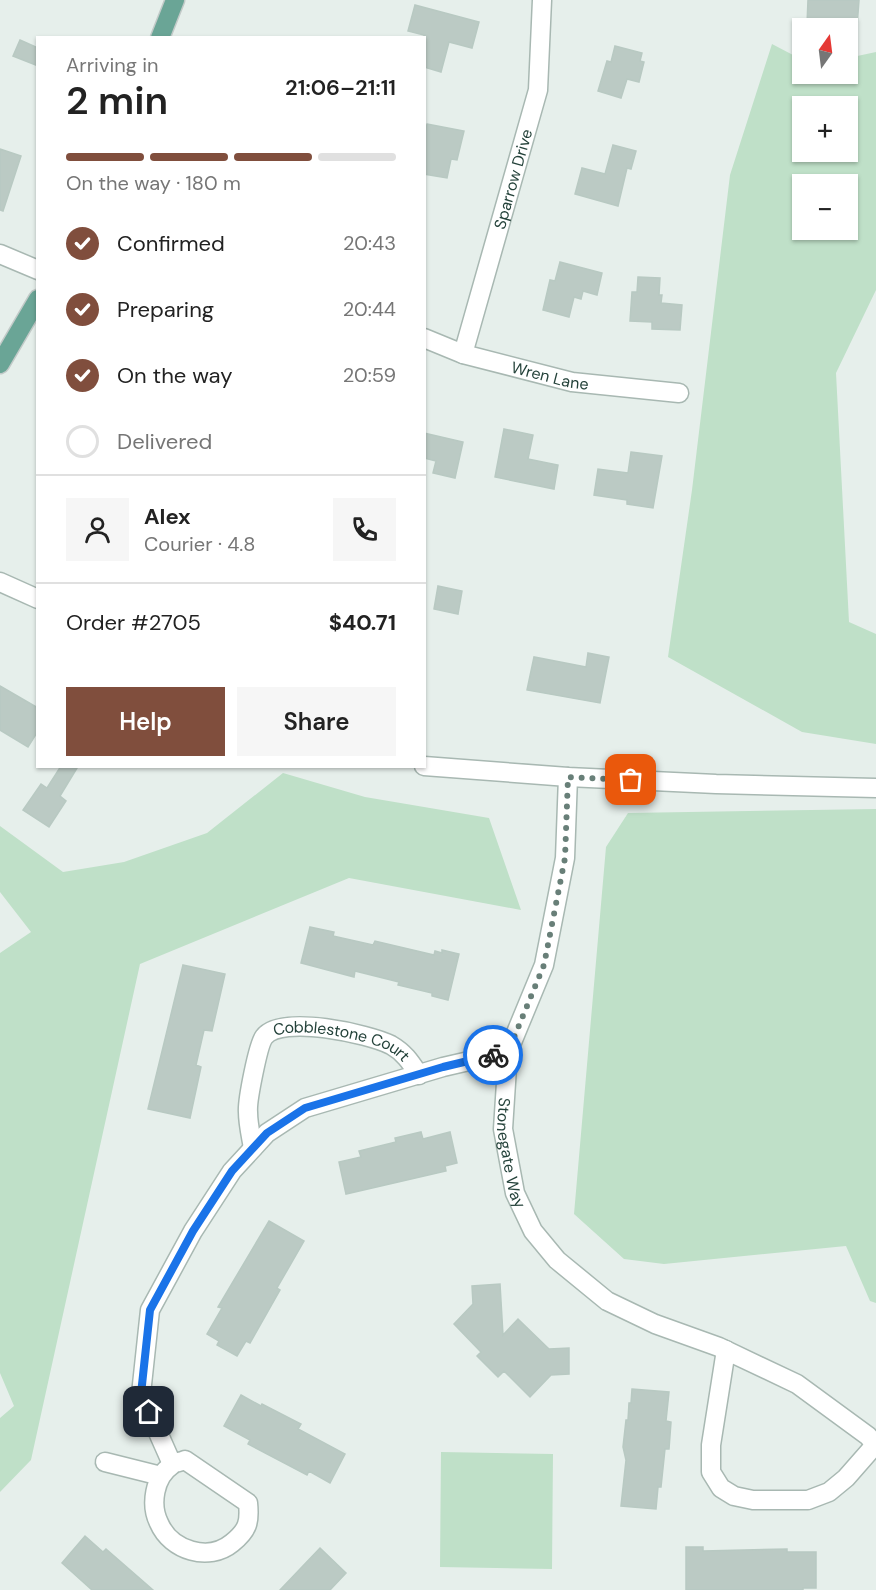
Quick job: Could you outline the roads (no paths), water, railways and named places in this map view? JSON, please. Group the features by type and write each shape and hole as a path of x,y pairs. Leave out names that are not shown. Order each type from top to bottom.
{"main road":[{"path":"161,36 174,0"},
{"path":"0,364 36,302"}],"street":[{"name":"Sparrow Drive","path":"463,354 538,90 542,0"},
{"path":"0,254 36,269"},
{"name":"Wren Lane","path":"426,339 463,354 572,382 680,393"},
{"path":"0,582 36,598"},
{"path":"426,766 568,777 876,788"},
{"name":"Stonegate Way","path":"568,777 565,858 544,965 508,1052 503,1129 515,1193 533,1232 556,1260 608,1301 655,1324 726,1350 797,1384 868,1436 876,1446 846,1479 829,1492 808,1500 753,1500 734,1496 721,1488 711,1472 711,1445 726,1350"},
{"name":"Cobblestone Court","path":"253,1148 247,1110 258,1053 264,1037 273,1029 289,1026 366,1036 391,1045 406,1055 419,1075"},
{"name":"Cobblestone Court","path":"167,1470 141,1394 150,1310 206,1211 232,1171 267,1133 305,1108 508,1052"},
{"path":"105,1462 167,1470 185,1461 248,1503 250,1520 243,1533 230,1545 214,1553 197,1553 168,1537 159,1524 154,1508 155,1491 167,1470"}]}
